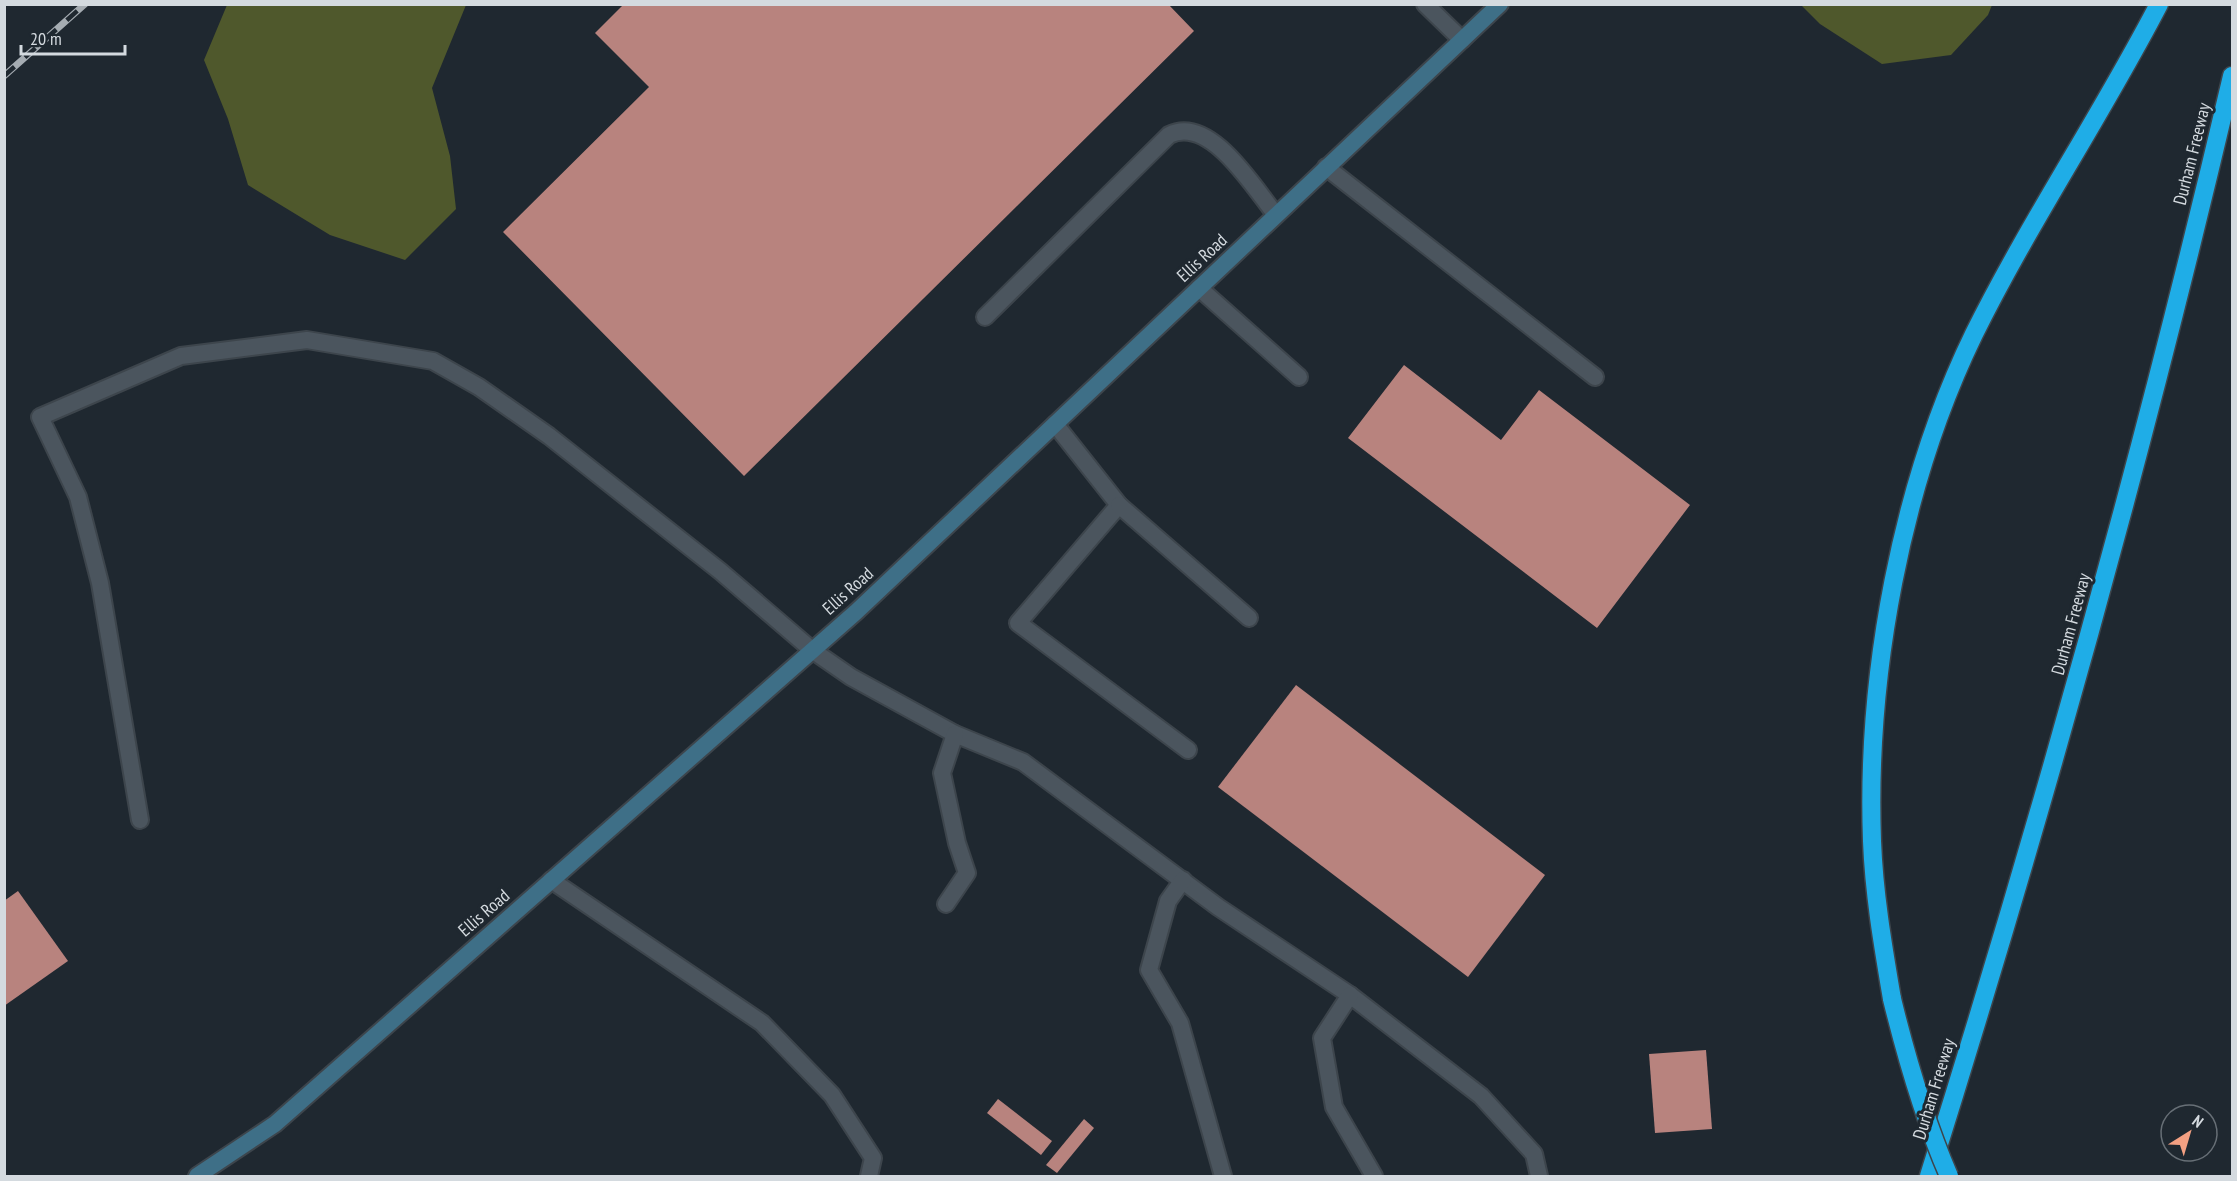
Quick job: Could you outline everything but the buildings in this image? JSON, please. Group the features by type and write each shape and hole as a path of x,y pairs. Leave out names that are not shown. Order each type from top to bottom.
{"highway":[{"path":"1949,1176 1932,1137 1910,1071 1892,999 1878,917 1872,841 1872,764 1887,622 1912,504 1944,403 1973,336 2032,226 2119,79 2160,4"},
{"name":"Durham Freeway","path":"1929,1176 2026,858 2091,632 2156,385 2232,76"}],"main road":[{"name":"Ellis Road","path":"207,1174 275,1124 856,612 1500,4"}],"lane":[{"path":"1425,4 1462,40"},
{"path":"985,317 1169,135 1179,130 1191,131 1224,150 1276,215"},
{"path":"1326,167 1594,377"},
{"path":"1198,288 1299,377"},
{"path":"140,820 100,583 78,497 40,417 181,356 307,340 433,361 479,387 549,436 720,571 812,650 851,676 955,734 1023,762 1183,880 1350,995 1481,1096 1534,1154 1539,1176"},
{"path":"1055,424 1119,505 1249,618"},
{"path":"1119,505 1018,623 1188,750"},
{"path":"946,904 967,873 957,843 942,772 955,734"},
{"path":"551,880 762,1023 832,1095 873,1158 869,1176"},
{"path":"1183,880 1168,901 1149,970 1180,1023 1223,1176"},
{"path":"1350,995 1322,1038 1334,1107 1374,1176"}],"green space":[{"path":"227,5 466,5 432,88 450,156 456,209 405,260 330,235 248,185 228,119 204,60"},
{"path":"1801,5 1992,5 1988,15 1951,55 1882,64 1820,24"}],"railway":[{"path":"4,76 85,4"}]}
